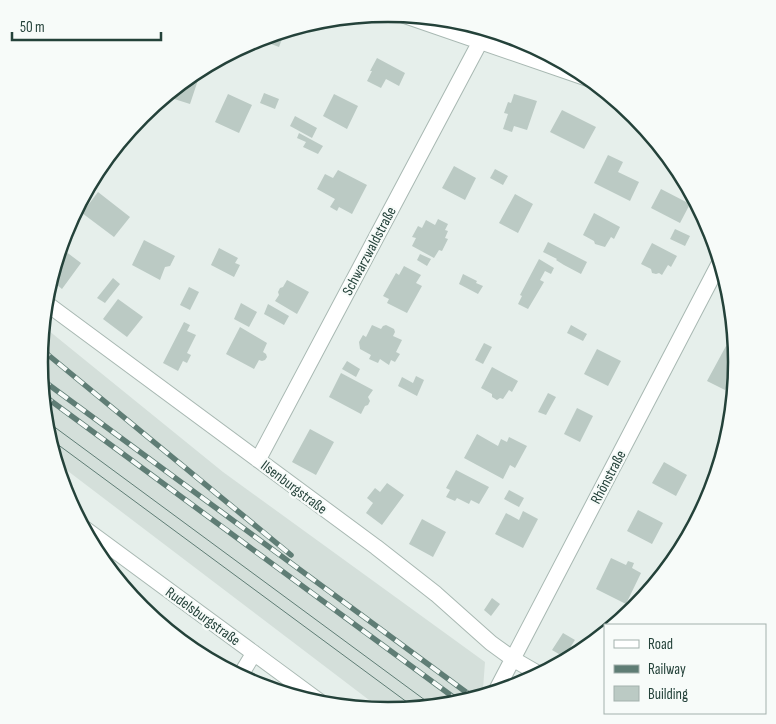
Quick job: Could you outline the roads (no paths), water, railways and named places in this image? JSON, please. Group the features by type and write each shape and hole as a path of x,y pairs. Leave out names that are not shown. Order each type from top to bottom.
{"street":[{"path":"431,25 559,69"},
{"name":"Schwarzwaldstraße","path":"258,460 480,42"},
{"name":"Rhönstraße","path":"501,682 715,271"},
{"name":"Ilsenburgstraße","path":"53,308 376,548 436,594 491,643 531,669"},
{"name":"Rudelsburgstraße","path":"98,538 306,691"},
{"path":"244,669 254,653"}],"tram line":[{"path":"55,427 424,700"},
{"path":"59,445 406,701"}],"railway":[{"path":"48,355 291,555"},
{"path":"49,385 466,692"},
{"path":"51,401 451,696"}]}
